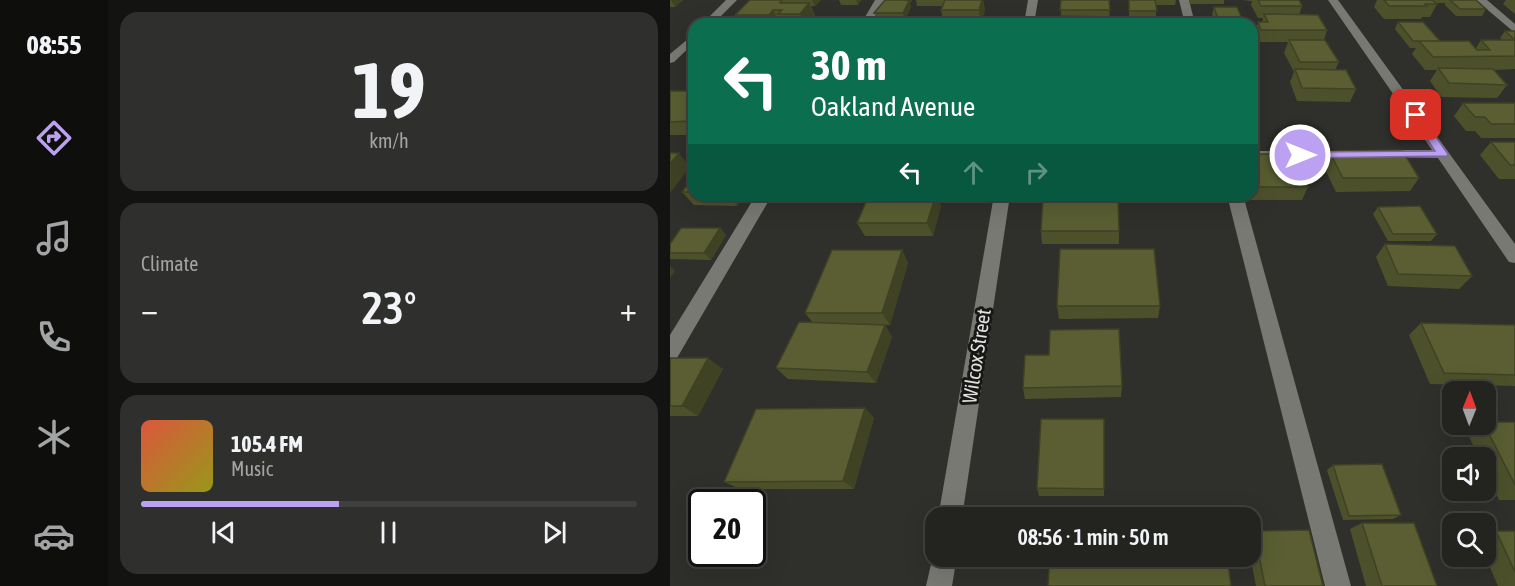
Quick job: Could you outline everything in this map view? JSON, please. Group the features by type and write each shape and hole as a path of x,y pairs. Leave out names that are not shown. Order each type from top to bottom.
{"street":[{"path":"713,18 732,0"},
{"path":"870,18 880,0"},
{"path":"1030,18 1033,0"},
{"path":"1184,0 1188,18"},
{"path":"1333,0 1514,257"},
{"path":"1481,0 1514,30"},
{"path":"670,60 688,43"},
{"path":"1258,155 1443,154"},
{"path":"670,352 760,201"},
{"name":"Wilcox Street","path":"952,507 1001,201"},
{"path":"1237,201 1338,586"},
{"path":"939,586 942,567"}],"building":[{"path":"750,0 809,3 800,14 778,14 782,10 773,10 769,15 735,15"},
{"path":"885,0 909,1 903,13 874,13"},
{"path":"945,0 982,0 979,10 941,10"},
{"path":"1061,0 1109,0 1110,10 1060,10"},
{"path":"1129,0 1155,0 1157,11 1129,11"},
{"path":"1258,0 1299,0 1302,6 1261,6"},
{"path":"1384,0 1432,0 1437,4 1389,6"},
{"path":"1450,0 1476,0 1486,9 1460,9"},
{"path":"1214,7 1237,7 1242,18 1218,18"},
{"path":"1264,14 1318,15 1327,30 1261,30 1258,22 1268,22"},
{"path":"1060,16 1110,17 1110,18 1060,18"},
{"path":"1398,22 1423,22 1440,41 1413,41"},
{"path":"1505,31 1515,31 1515,40"},
{"path":"1289,40 1325,40 1339,62 1300,62"},
{"path":"1481,40 1515,40 1515,56 1433,57 1419,41 1469,41 1477,50 1490,50"},
{"path":"1438,68 1493,69 1507,85 1449,83"},
{"path":"1295,69 1346,70 1356,89 1302,88"},
{"path":"670,91 688,91 688,121 670,122"},
{"path":"1463,103 1515,103 1515,124 1491,124 1485,117 1475,117"},
{"path":"1491,142 1515,142 1515,165 1510,165"},
{"path":"1402,150 1419,178 1343,178 1329,151"},
{"path":"670,153 679,153 670,164"},
{"path":"1258,154 1295,154 1308,187 1258,187"},
{"path":"688,184 688,192 682,192"},
{"path":"866,201 934,201 927,223 857,223"},
{"path":"1043,201 1118,201 1119,231 1041,231"},
{"path":"1420,206 1437,234 1393,234 1378,207"},
{"path":"681,228 720,228 704,253 670,253 670,244"},
{"path":"1385,244 1455,246 1472,276 1398,274"},
{"path":"1060,249 1154,249 1160,306 1057,306"},
{"path":"832,250 902,250 882,313 805,313"},
{"path":"799,322 885,325 867,372 776,368"},
{"path":"1421,323 1515,325 1515,375 1444,373"},
{"path":"1119,329 1122,386 1023,388 1025,355 1049,355 1050,330"},
{"path":"670,358 708,358 682,406 670,406"},
{"path":"865,408 843,481 724,482 756,409"},
{"path":"1041,419 1104,419 1104,489 1037,488"},
{"path":"1496,422 1515,422 1515,485 1496,447 1490,435 1496,435"},
{"path":"1382,464 1401,515 1349,516 1333,465"},
{"path":"1362,523 1414,523 1437,586 1382,586"},
{"path":"1309,530 1323,586 1265,586 1261,566 1261,531"},
{"path":"1496,531 1515,531 1515,572"},
{"path":"1049,567 1228,567 1231,586 1048,586"}],"route":[{"path":"1300,155 1443,154 1416,115"}]}
